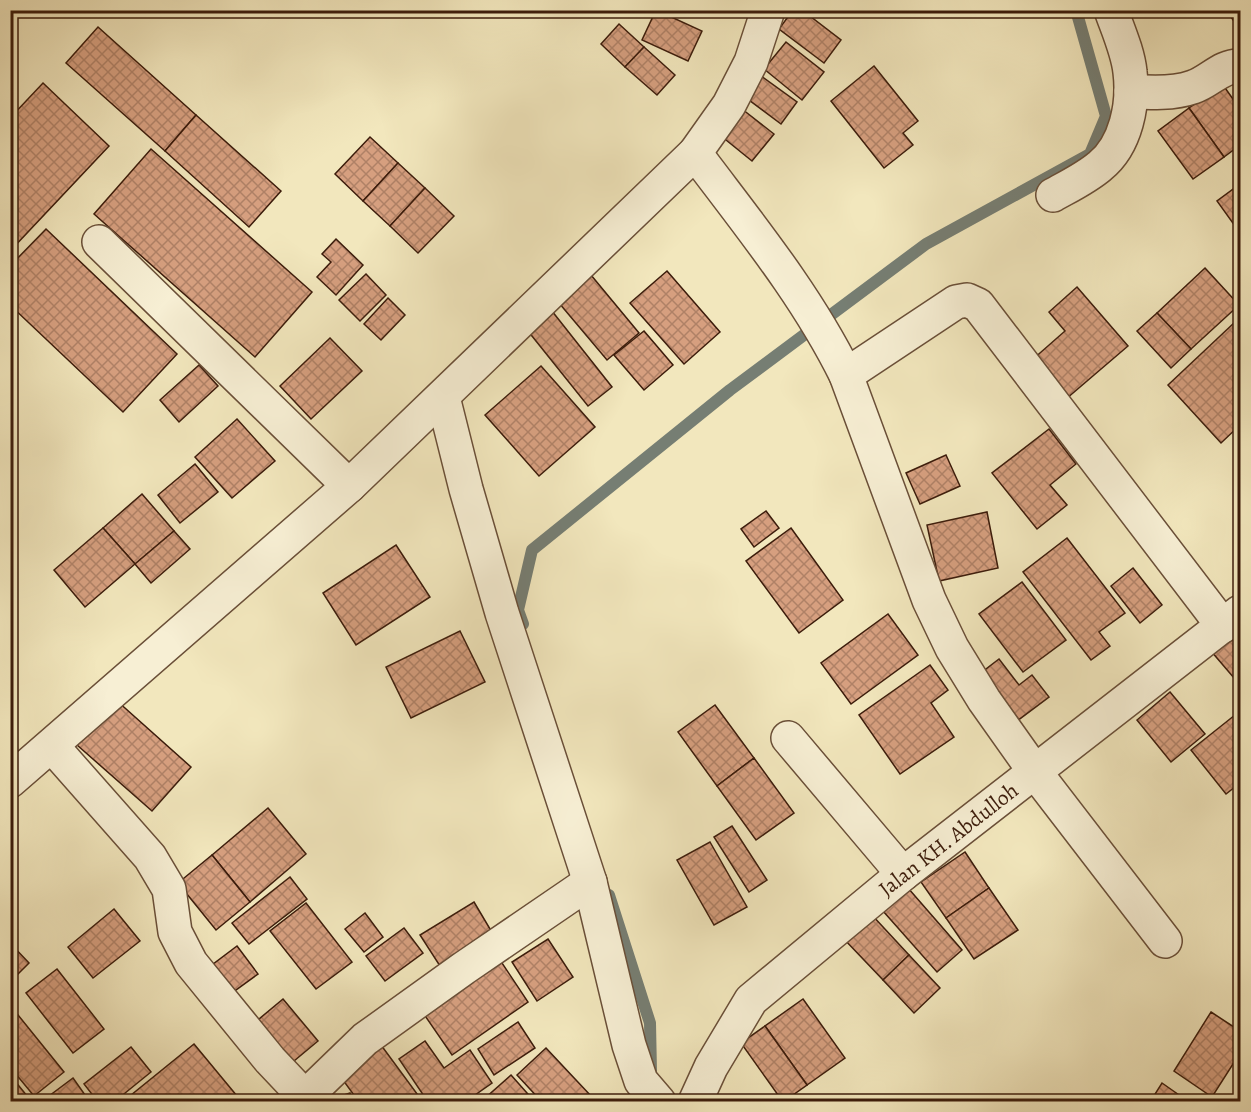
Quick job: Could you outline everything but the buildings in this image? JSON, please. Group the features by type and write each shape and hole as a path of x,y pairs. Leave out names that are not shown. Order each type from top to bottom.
{"street":[{"path":"10,781 349,486 695,153 729,105 751,62 768,10"},
{"path":"1053,195 1102,165 1116,147 1125,128 1131,91 1130,71 1111,10"},
{"path":"1131,91 1157,93 1193,87 1226,68 1240,66"},
{"path":"695,153 797,290 839,361 933,609 952,648 984,700 1035,772 1165,941"},
{"path":"99,242 349,486"},
{"path":"839,361 957,302 967,300 978,305 1232,619"},
{"path":"443,397 465,489 502,613 590,882 629,1046 650,1091"},
{"name":"Jalan KH. Abdulloh","path":"695,1101 711,1067 751,1000 903,874 1232,619"},
{"path":"788,738 903,874"},
{"path":"52,746 150,857 169,889 175,932 191,963 303,1099 365,1039 590,882"}],"waterway":[{"path":"523,624 518,610 532,550 730,390 926,244 1090,154 1106,116 1076,10"},
{"path":"609,895 650,1023 651,1072"}]}
